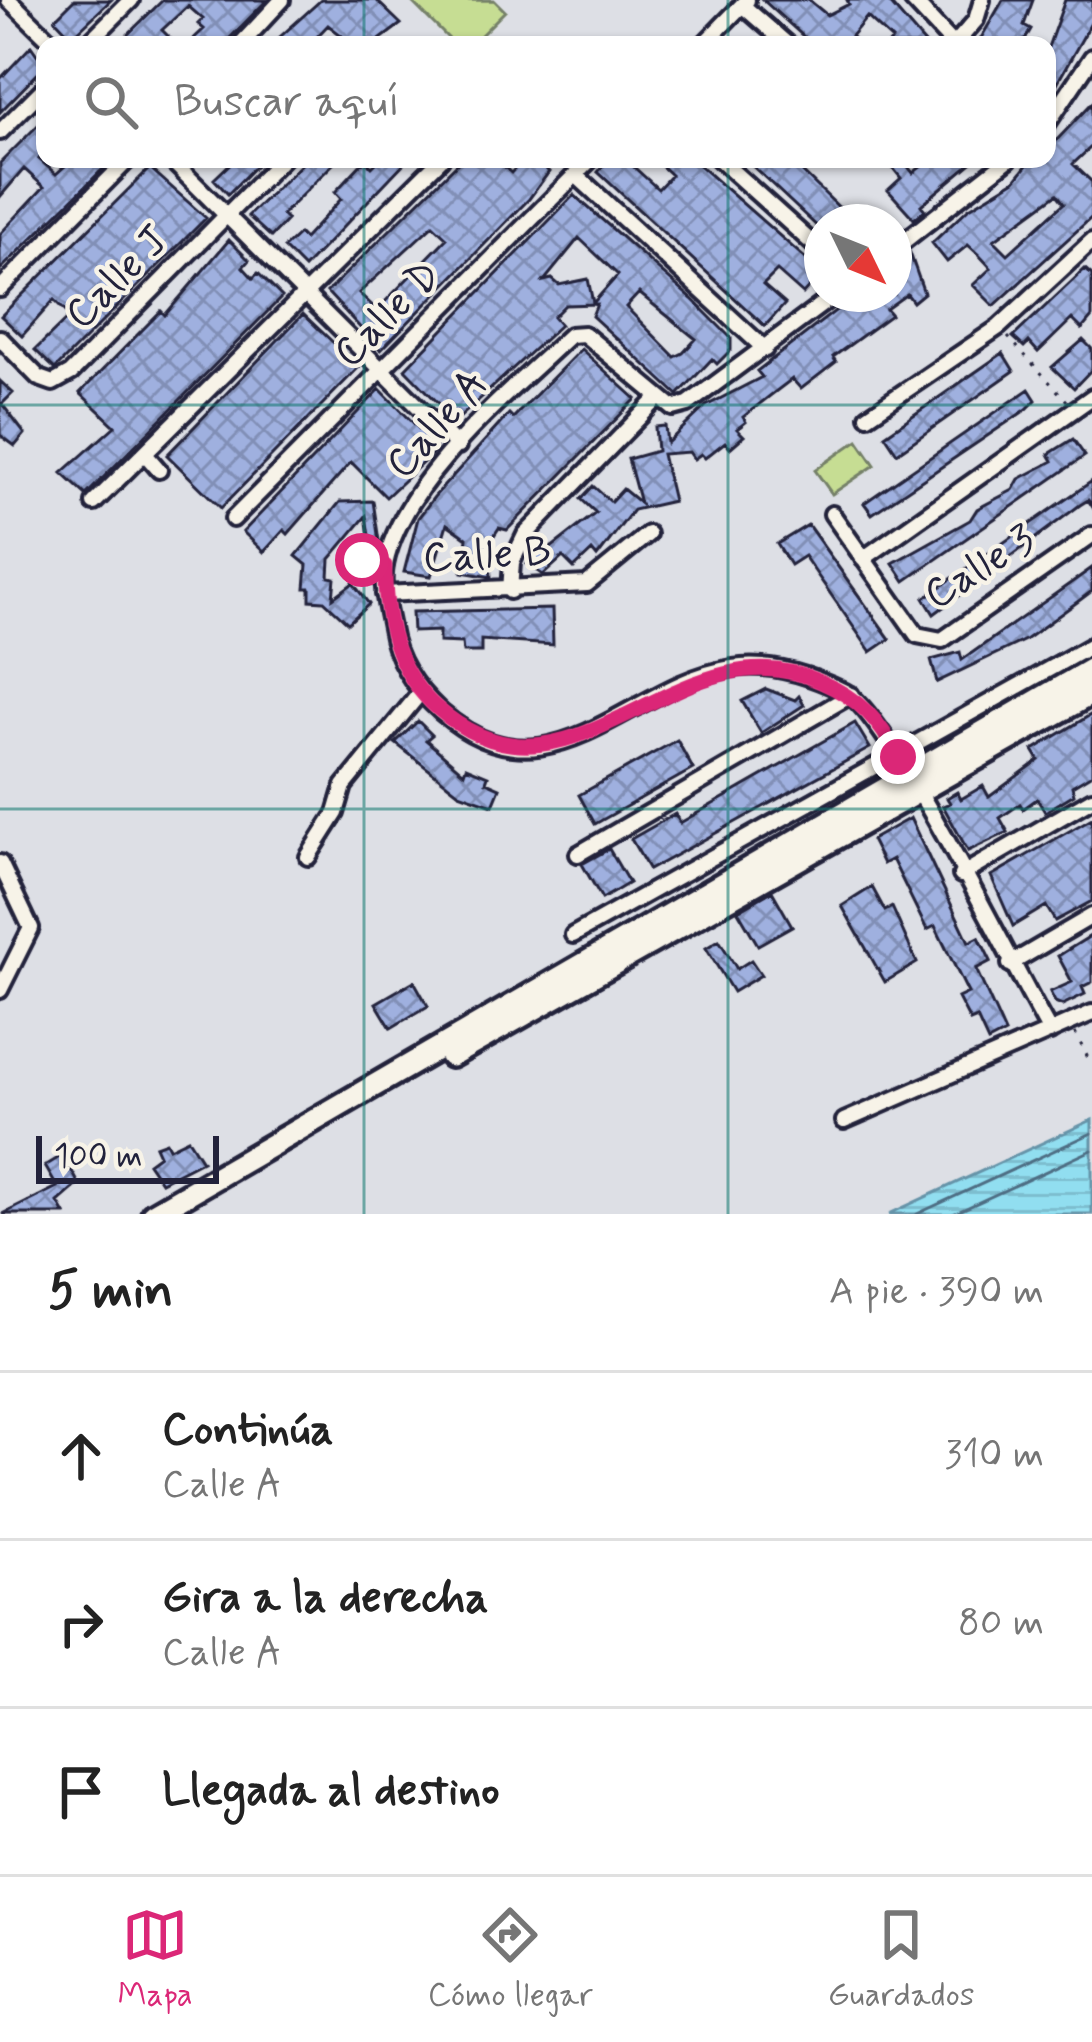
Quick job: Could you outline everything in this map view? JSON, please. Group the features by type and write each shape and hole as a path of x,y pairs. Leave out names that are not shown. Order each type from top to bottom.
{"main road":[{"path":"153,1214 253,1158 382,1096 908,774 1092,669"},
{"path":"908,774 1092,693"}],"street":[{"path":"9,0 46,36"},
{"path":"95,36 131,0"},
{"path":"248,36 282,0"},
{"path":"912,0 946,36"},
{"path":"962,36 976,20 982,0"},
{"path":"712,36 744,3 779,36"},
{"path":"1056,111 1092,57"},
{"path":"0,132 36,96"},
{"path":"0,289 120,168"},
{"path":"179,168 458,446"},
{"path":"226,215 273,168"},
{"path":"94,503 432,168"},
{"name":"Calle D","path":"233,519 583,168"},
{"path":"729,168 804,236"},
{"path":"912,235 998,168"},
{"path":"576,176 765,349"},
{"name":"Calle J","path":"0,338 39,378 53,383 71,373 226,215"},
{"path":"868,416 999,327 1092,241"},
{"path":"510,591 512,562 526,535 658,398 673,408 688,404 813,312"},
{"name":"Calle A","path":"658,398 584,334 570,335 458,446 406,509 385,566 384,595 393,643 420,693 464,732 528,749 588,736 691,680 733,668 796,670 851,695 876,720 908,774 1050,1032"},
{"path":"863,560 1092,397"},
{"path":"146,455 159,470"},
{"name":"Calle 3","path":"832,514 917,635 942,640 1092,535"},
{"name":"Calle B","path":"384,595 587,584 648,534"},
{"path":"362,560 385,566"},
{"path":"573,934 908,774 1092,645"},
{"path":"308,856 337,813 344,786 420,693"},
{"path":"578,854 851,695"},
{"path":"961,875 1092,799"},
{"path":"0,863 31,928 0,990"},
{"path":"0,904 14,893"},
{"path":"1010,964 1092,916"},
{"path":"844,1121 1092,1013"}],"path":[{"path":"999,327 1076,411"},
{"path":"1073,1029 1088,1058"}],"green space":[{"path":"494,0 505,11 480,36 446,36 411,1"},
{"path":"858,440 875,465 832,494 815,470"}],"water":[{"path":"1092,1120 1092,1214 889,1214"}],"building":[{"path":"74,0 111,0 73,36 55,19"},
{"path":"163,0 267,0 232,36 197,36 204,29 198,24 203,19 188,6 162,30 168,36 126,36"},
{"path":"321,0 376,0 401,24 385,36 342,36 328,25 318,36 281,36"},
{"path":"763,0 809,0 827,15 849,4 847,0 887,0 918,36 888,36 867,17 851,36 803,36"},
{"path":"1003,0 1033,0 1024,25 1031,29 1027,36 982,36"},
{"path":"1065,0 1092,0 1092,21 1056,85 1056,36 1052,36"},
{"path":"31,46 36,53 36,75 0,112 0,79"},
{"path":"1092,103 1092,146 1073,164 1092,182 1092,217 994,306 973,285 991,268 979,255 968,245 947,262 932,243 968,209 1015,180 1025,168 1056,168 1056,141","holes":["1057,194 1064,203 1008,254 994,240"]},
{"path":"36,127 36,168 49,168 56,174 63,168 104,168 0,270 0,234 44,187 24,169 0,197 0,163"},
{"path":"150,168 206,218 55,369 35,350 70,316 54,300 22,336 1,316"},
{"path":"226,168 253,168 228,194 214,179"},
{"path":"298,168 329,168 282,215 287,220 271,237 248,216"},
{"path":"358,168 399,168 304,268 284,248 299,234 304,239 341,199 335,192"},
{"path":"453,168 506,168 511,173 516,168 545,168 549,172 529,199 381,350 327,292","holes":["433,225 447,238 377,310 359,293"]},
{"path":"601,168 635,168 658,189 671,175 664,168 702,168 804,257 803,294 777,271 763,285 785,304 765,326 598,172"},
{"path":"755,168 798,168 835,204 804,204 804,214"},
{"path":"893,168 909,168 913,173 919,168 965,168 921,205 925,210 914,219 912,204 901,204 888,190 901,178"},
{"path":"574,195 731,338 731,350 717,364 712,359 678,395 592,316 597,304 565,305 553,317 560,325 456,421 405,369","holes":["579,238 618,275 593,303 588,279 559,285 552,279 544,281","639,293 696,339 683,353 675,357 626,307"]},
{"path":"229,240 249,260 243,267 253,278 258,273 282,297 86,495 62,473 115,426 80,393 161,311 165,315"},
{"path":"912,259 924,293 912,301"},
{"path":"1085,269 1092,275 1092,317 1082,329 1072,319 1038,352 1029,342 1024,347 1013,337"},
{"path":"834,312 891,315 833,357 836,362 801,389 792,379 743,417 746,422 737,429 744,436 730,448 725,442 705,458 701,454 694,459 689,452 662,454 673,501 633,510 597,557 592,551 574,568 563,557 543,575 527,564 542,539 551,548 596,513 581,499 593,486 611,502 623,489 640,503 628,459 657,451 655,427 665,426 667,443 706,406 762,377 757,371"},
{"path":"303,314 359,367 221,508 167,455"},
{"path":"1083,340 1092,349 1092,369 1074,388 1052,367"},
{"path":"581,349 636,399 507,530 499,528 489,543 491,577 462,572 467,538 447,524 431,576 404,572 418,518 434,497 509,414 513,418"},
{"path":"1003,353 1014,371 897,453 885,435"},
{"path":"0,381 13,393 2,404 25,434 15,446 0,435"},
{"path":"380,389 436,446 432,454 386,497 351,462 288,534 284,530 264,552 243,532"},
{"path":"1029,389 1036,400 1027,409 872,514 864,503"},
{"path":"1073,439 1085,456 905,581 893,563 970,520 977,509 1013,490 1019,479 1053,461 1049,454"},
{"path":"1092,481 1092,506 1088,500 1080,505 934,614 924,598"},
{"path":"373,501 379,541 370,542 366,516 330,559 333,598 353,583 369,604 348,623 324,601 310,600 310,588 305,588 307,565 296,556 340,502"},
{"path":"808,525 890,639 871,652 804,556 790,565 777,544"},
{"path":"1092,568 1092,591 1080,600 1025,640 937,682 931,660 960,652 962,660"},
{"path":"552,609 553,645 481,640 481,652 463,652 462,643 439,642 439,631 413,632 412,612"},
{"path":"766,689 795,700 799,696 804,705 761,733 742,701"},
{"path":"1092,714 1092,774 1072,786 1074,794 1045,812 1037,799 1023,809 1020,804 1000,818 1008,832 968,851 943,806 950,803 947,798 957,792 961,799 983,786 989,797 1039,760 1033,750"},
{"path":"418,721 432,735 426,740 464,773 466,767 488,776 486,782 500,788 493,805 459,793 395,743"},
{"path":"855,723 870,748 649,870 631,839 675,814 680,823"},
{"path":"677,740 693,769 595,824 579,795"},
{"path":"910,818 969,942 979,937 991,961 976,969 1005,1033 988,1042 977,1018 970,1021 958,998 968,993 935,926 927,930 892,859 883,864 871,840"},
{"path":"1092,818 1092,901 1055,921 1046,906 1013,926 991,876"},
{"path":"609,849 629,883 602,899 582,864"},
{"path":"872,887 885,911 892,907 917,963 885,982 842,906"},
{"path":"772,891 792,926 758,945 738,911"},
{"path":"1092,935 1092,982 1082,987 1085,994 1062,1005 1055,1002 1050,992 1072,982 1058,956"},
{"path":"719,940 737,969 751,960 761,975 733,992 706,948"},
{"path":"414,981 428,1006 391,1028 376,1003"},
{"path":"188,1139 202,1161 161,1182 148,1163 159,1155 155,1146 166,1142 169,1148"},
{"path":"63,1155 79,1184 58,1202 65,1214 3,1214 57,1187 45,1166"}],"route":[{"path":"362,560 385,566 384,595 393,643 420,693 464,732 528,749 588,736 691,680 733,668 796,670 851,695 876,720 898,757"}]}
